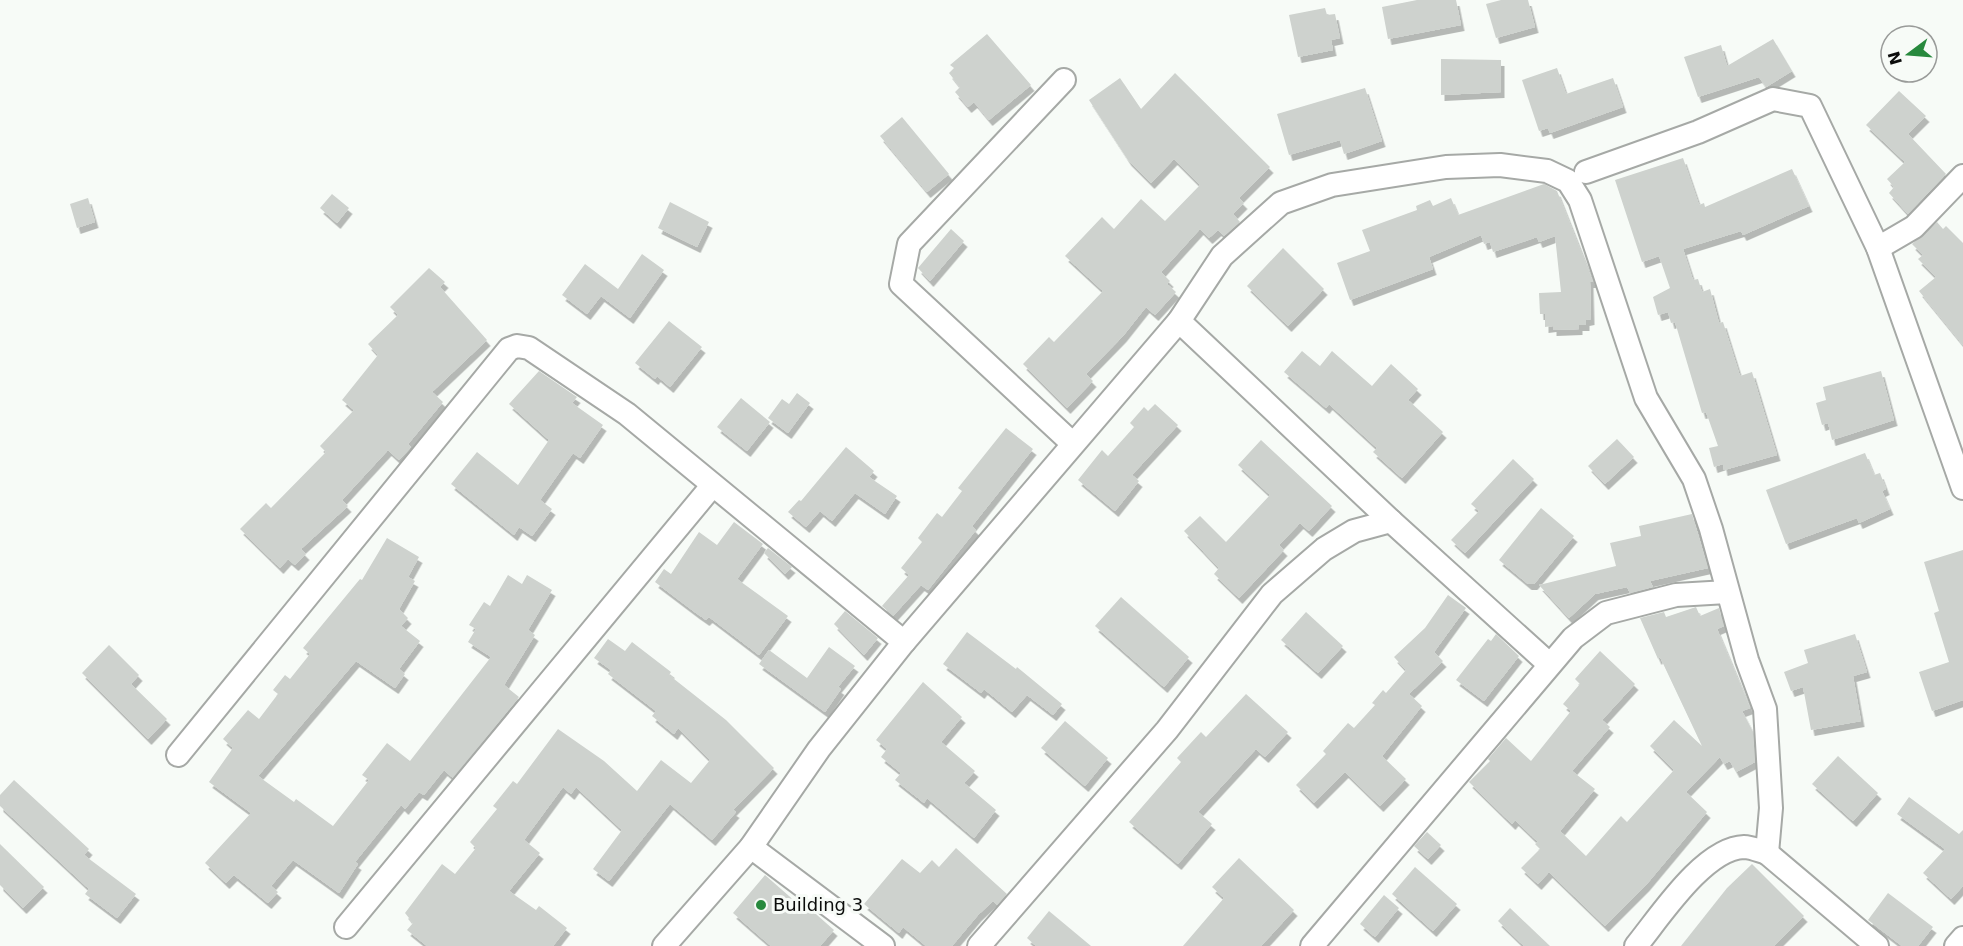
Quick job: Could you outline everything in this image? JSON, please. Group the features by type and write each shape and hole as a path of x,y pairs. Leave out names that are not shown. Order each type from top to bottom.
{"street":[{"path":"1064,80 909,244 901,284 1072,443"},
{"path":"1586,172 1698,132 1773,99 1810,105 1878,248 1963,488"},
{"path":"664,946 751,847 819,749 904,642 1072,443 1179,321 1222,256 1281,203 1332,185 1446,167 1500,165 1547,171 1568,181 1580,200 1646,398 1694,479 1712,529 1747,660 1765,709 1771,808 1767,852"},
{"path":"1878,248 1914,227 1963,176"},
{"path":"1179,321 1391,521 1549,664"},
{"path":"178,755 508,349 517,346 529,348 627,414 904,642"},
{"path":"346,927 712,486"},
{"path":"978,946 1167,730 1272,594 1324,549 1354,531 1391,521"},
{"path":"1312,946 1573,638 1606,613 1676,595 1727,592"},
{"path":"751,847 883,946"},
{"path":"1636,946 1697,871 1728,851 1744,847 1767,852 1877,946"},
{"path":"1956,946 1963,938"}],"building":[{"path":"1417,0 1456,0 1461,25 1388,39 1382,7"},
{"path":"1501,0 1528,0 1535,27 1496,38 1486,4"},
{"path":"1325,8 1327,15 1335,14 1340,38 1331,40 1333,50 1298,57 1289,15"},
{"path":"987,34 1031,85 989,120 974,102 968,107 955,92 960,87 949,73 954,68 950,65"},
{"path":"1773,39 1792,71 1766,87 1759,77 1698,97 1684,57 1721,45 1727,66"},
{"path":"1441,59 1501,60 1501,92 1441,95"},
{"path":"1557,68 1566,94 1613,78 1623,107 1550,133 1548,128 1539,131 1522,80"},
{"path":"1175,73 1270,167 1239,198 1244,203 1233,214 1240,222 1224,236 1218,230 1209,238 1200,229 1161,272 1170,281 1167,284 1176,292 1155,315 1146,307 1123,336 1086,374 1093,381 1067,408 1023,364 1049,337 1054,342 1103,291 1065,256 1102,217 1114,229 1141,199 1165,221 1200,185 1174,159 1151,183 1128,160 1089,100 1120,78 1141,109"},
{"path":"1365,88 1382,141 1344,154 1340,140 1289,155 1277,114"},
{"path":"1899,91 1926,116 1908,134 1946,174 1908,214 1889,193 1894,187 1887,179 1905,162 1866,125"},
{"path":"902,117 949,174 927,192 880,136"},
{"path":"1683,158 1699,205 1704,203 1705,207 1792,169 1809,206 1743,235 1741,231 1683,249 1693,280 1698,279 1702,292 1710,289 1719,323 1723,322 1740,376 1752,372 1777,455 1724,470 1723,464 1714,467 1709,448 1718,446 1706,412 1702,413 1675,322 1671,323 1668,312 1658,315 1653,297 1670,288 1659,256 1642,262 1615,180"},
{"path":"1544,184 1557,191 1593,282 1590,282 1591,319 1586,320 1586,325 1579,325 1579,329 1553,330 1553,326 1545,327 1545,314 1540,314 1539,293 1561,292 1555,236 1539,242 1537,237 1493,252 1490,242 1484,244 1481,235 1429,257 1433,269 1350,300 1337,263 1370,251 1362,230 1417,210 1416,206 1430,200 1433,206 1451,198 1458,215"},
{"path":"332,194 349,208 337,223 320,208"},
{"path":"88,198 95,222 77,228 70,204"},
{"path":"670,202 709,222 697,247 658,228"},
{"path":"1937,222 1943,229 1946,226 1963,243 1963,345 1919,291 1936,277 1918,259 1923,255 1912,244"},
{"path":"951,229 964,241 930,281 918,268"},
{"path":"1283,248 1324,289 1288,326 1247,286"},
{"path":"642,254 664,270 630,318 601,296 587,314 562,295 585,264 618,289"},
{"path":"429,268 445,282 440,287 487,340 432,392 443,402 408,444 411,447 399,460 388,450 342,500 348,506 301,549 306,554 295,565 288,559 280,568 240,529 266,503 271,508 326,452 320,446 354,410 342,400 378,355 368,344 398,315 390,307"},
{"path":"669,321 702,347 670,387 657,376 655,379 635,363"},
{"path":"1302,351 1320,366 1332,351 1372,386 1391,364 1418,389 1408,400 1443,432 1402,478 1373,452 1377,448 1329,404 1326,408 1284,372"},
{"path":"539,371 577,397 572,403 603,425 580,458 573,453 540,500 552,509 532,536 519,527 514,535 451,484 477,452 518,485 549,440 509,404"},
{"path":"1881,371 1894,420 1832,440 1828,423 1822,425 1816,403 1826,400 1823,387"},
{"path":"797,393 810,403 788,433 768,418 782,399 789,404"},
{"path":"741,398 770,422 747,451 717,427"},
{"path":"1155,404 1178,425 1132,475 1139,481 1115,511 1078,480 1102,450 1108,456 1134,427 1130,423 1144,407 1148,411"},
{"path":"1006,428 1033,449 972,526 976,530 928,590 921,585 893,616 882,606 909,575 901,568 922,542 918,538 937,513 942,517 962,491 958,488"},
{"path":"1617,439 1634,457 1605,484 1588,466"},
{"path":"1261,440 1332,506 1309,531 1300,523 1279,545 1284,550 1239,598 1214,574 1219,568 1184,531 1200,516 1226,542 1270,495 1238,465"},
{"path":"846,447 874,471 869,477 897,496 885,514 855,493 832,521 820,511 806,527 788,512 799,500 801,501"},
{"path":"1865,453 1874,475 1880,473 1886,489 1882,491 1890,509 1859,523 1857,518 1786,544 1766,490"},
{"path":"1513,459 1534,479 1465,553 1451,540 1479,511 1471,504"},
{"path":"1541,508 1574,536 1534,584 1528,584 1499,560"},
{"path":"1692,514 1708,568 1650,581 1653,587 1630,593 1627,587 1595,594 1569,618 1539,585 1616,566 1610,543 1641,536 1639,526"},
{"path":"734,522 763,544 737,579 788,616 759,655 709,617 706,620 655,582 664,569 671,574 699,532 717,545"},
{"path":"387,538 419,557 408,577 415,581 399,609 408,618 401,626 420,641 399,669 405,674 395,688 356,661 258,776 294,802 296,799 333,826 369,780 362,775 387,743 410,761 491,657 468,642 476,629 469,625 484,602 490,606 508,575 522,584 527,575 552,590 528,630 535,635 504,685 519,697 453,778 444,770 424,795 419,792 405,809 401,805 355,862 358,864 339,893 293,860 271,886 278,892 268,903 234,875 226,883 205,863 251,813 209,782 233,748 223,739 248,710 259,719 278,694 273,690 285,675 290,679 310,654 303,648 360,579 362,580"},
{"path":"768,548 792,567 785,574 764,553"},
{"path":"1963,550 1963,700 1932,711 1919,672 1949,662 1934,613 1939,611 1924,562"},
{"path":"1448,595 1466,608 1434,652 1443,661 1409,694 1422,706 1382,756 1406,779 1380,806 1345,772 1314,803 1296,785 1326,754 1323,751 1348,723 1354,728 1375,705 1372,703 1383,690 1386,693 1406,670 1394,657 1425,628"},
{"path":"1121,597 1189,657 1164,687 1095,626"},
{"path":"1696,607 1700,616 1719,608 1724,626 1717,629 1750,708 1742,711 1753,732 1755,762 1736,772 1730,761 1724,764 1720,757 1686,792 1707,812 1646,885 1605,926 1549,872 1538,884 1521,868 1540,849 1535,844 1538,842 1515,820 1512,824 1469,782 1490,761 1488,759 1506,738 1531,761 1571,711 1563,704 1580,684 1575,679 1600,651 1635,684 1602,720 1610,727 1572,771 1595,789 1560,831 1586,856 1621,816 1627,822 1674,770 1650,746 1674,720 1702,746 1640,618 1664,612 1666,617"},
{"path":"845,611 878,638 864,655 834,624"},
{"path":"1306,612 1343,646 1318,673 1281,640"},
{"path":"967,632 1016,669 1017,667 1062,704 1053,715 1027,695 1012,712 984,689 981,693 943,664"},
{"path":"1496,634 1519,656 1484,701 1456,680 1488,639 1491,641"},
{"path":"1855,634 1867,672 1853,676 1861,721 1811,730 1803,687 1791,691 1784,672 1808,663 1804,650"},
{"path":"608,639 625,651 632,642 671,672 669,675 726,720 774,768 733,810 736,812 712,840 670,804 609,881 593,869 622,830 576,787 571,794 563,787 524,840 540,853 509,891 536,910 539,906 567,928 553,946 427,946 407,930 413,923 405,913 442,864 455,874 476,848 470,842 497,809 493,806 513,781 517,784 558,729 604,761 637,791 661,760 691,783 710,760 678,728 674,734 652,716 656,711 608,674 611,670 594,658"},
{"path":"109,645 139,675 131,684 167,719 148,739 82,673"},
{"path":"829,647 855,666 838,687 841,689 825,712 759,664 769,650 807,678"},
{"path":"923,682 962,717 941,742 975,771 964,783 996,810 974,838 927,798 924,803 895,780 901,773 881,757 887,749 876,740"},
{"path":"1246,694 1288,732 1265,757 1256,749 1198,812 1212,824 1178,864 1129,822 1181,762 1177,758 1201,732 1206,737"},
{"path":"1065,721 1108,758 1085,786 1041,748"},
{"path":"1838,756 1878,793 1853,821 1812,784"},
{"path":"14,780 89,849 84,855 136,894 117,918 85,894 89,889 0,806 0,795"},
{"path":"1909,797 1959,834 1963,830 1963,886 1951,899 1923,873 1945,849 1897,814"},
{"path":"1427,832 1441,845 1428,859 1414,846"},
{"path":"0,844 44,887 23,908 0,885"},
{"path":"956,848 1007,894 997,905 993,901 978,915 952,946 926,946 903,927 899,933 864,904 902,859 920,873 932,860 939,867"},
{"path":"1239,858 1294,910 1261,946 1183,946 1224,898 1212,887"},
{"path":"1752,864 1804,916 1774,946 1681,946 1727,888"},
{"path":"1415,867 1457,904 1433,931 1392,894"},
{"path":"765,875 805,910 808,907 834,930 820,946 771,946 733,913"},
{"path":"1888,893 1933,927 1918,946 1902,946 1868,920"},
{"path":"1384,895 1399,908 1375,937 1360,924"},
{"path":"1510,908 1550,946 1524,946 1498,921"},
{"path":"1049,911 1091,946 1036,946 1027,938"}],"place":[{"name":"Building 3","path":"761,905"}]}
